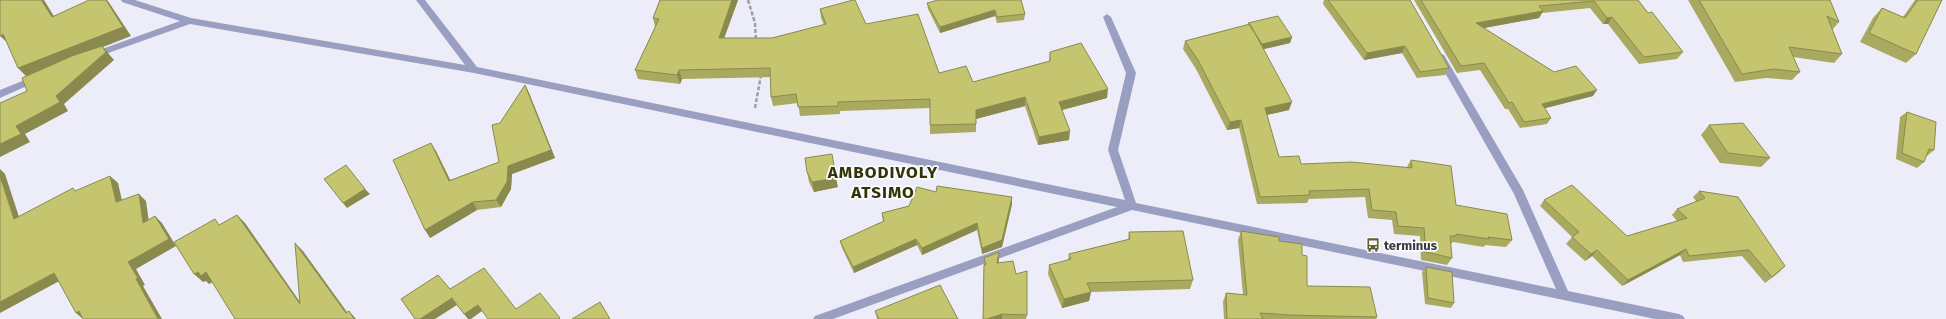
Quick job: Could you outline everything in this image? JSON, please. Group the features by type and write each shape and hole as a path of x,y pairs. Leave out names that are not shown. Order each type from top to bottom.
{"street":[{"path":"125,0 190,21 474,70 1521,288 1564,295 1679,319"},
{"path":"420,0 474,70"},
{"path":"1107,17 1131,73 1113,150 1132,206"},
{"path":"84,59 190,21"},
{"path":"1437,48 1519,193 1564,295"},
{"path":"0,94 49,73"},
{"path":"819,319 1132,206"}],"path":[{"path":"748,0 755,24 757,46"},
{"path":"746,126 755,108 762,74 761,68"}],"building":[{"path":"0,0 41,0 52,17 89,0 106,0 123,27 18,68 3,34 0,36"},
{"path":"660,0 732,0 719,38 772,38 826,24 820,9 853,0 855,0 866,24 918,14 939,73 966,66 973,82 1050,61 1050,52 1081,43 1108,89 1059,102 1070,131 1039,137 1025,97 976,110 976,124 930,125 930,99 838,102 838,106 798,107 796,94 771,97 770,68 679,70 677,75 635,70 659,19 653,18"},
{"path":"938,0 1021,0 1025,14 997,17 995,10 940,27 927,3"},
{"path":"1328,0 1410,0 1449,68 1420,72 1405,46 1367,53"},
{"path":"1421,0 1638,0 1648,13 1652,12 1683,52 1644,57 1612,17 1607,18 1594,1 1539,6 1543,11 1476,23 1554,72 1576,66 1597,90 1542,104 1551,118 1524,122 1512,102 1509,103 1484,63 1461,66"},
{"path":"1699,0 1830,0 1839,22 1827,16 1842,54 1789,47 1800,72 1773,69 1742,74"},
{"path":"1918,0 1942,0 1916,54 1869,33 1882,8 1905,18"},
{"path":"1278,16 1292,37 1262,44 1248,23"},
{"path":"1250,24 1292,102 1265,108 1279,157 1299,156 1301,164 1352,162 1412,168 1411,160 1451,166 1456,205 1507,214 1512,240 1488,237 1489,239 1456,234 1456,236 1450,236 1452,258 1426,252 1424,228 1398,226 1396,212 1372,210 1369,189 1309,191 1310,195 1260,197 1241,120 1230,122 1198,60 1185,41"},
{"path":"102,46 106,52 56,96 60,102 16,126 21,134 0,144 0,103 27,91 22,78 72,56"},
{"path":"525,85 551,150 508,166 507,182 496,200 473,202 425,230 393,160 431,143 449,181 499,162 492,125 500,123"},
{"path":"1907,112 1936,122 1934,150 1929,149 1924,162 1902,153"},
{"path":"1743,123 1770,158 1728,153 1709,125"},
{"path":"832,154 836,178 812,182 807,172 805,158"},
{"path":"346,165 365,189 343,203 324,179"},
{"path":"0,176 14,219 73,188 75,191 110,176 116,202 139,194 143,223 155,216 169,239 128,262 138,278 136,279 158,319 83,319 79,311 76,313 54,273 0,302"},
{"path":"1572,185 1627,236 1687,218 1677,209 1705,198 1699,191 1738,197 1785,266 1772,277 1748,249 1689,256 1686,249 1628,280 1597,250 1591,254 1572,237 1579,232 1544,200"},
{"path":"937,186 1012,197 1002,240 982,248 977,223 922,248 916,239 853,267 840,241 884,221 882,213 909,206 917,187 936,192"},
{"path":"237,215 300,304 295,243 346,313 349,311 354,319 235,319 206,272 201,276 198,272 194,274 174,242 215,219 219,225"},
{"path":"1183,231 1193,280 1087,283 1091,292 1064,299 1049,265 1071,259 1069,254 1130,239 1129,232"},
{"path":"1241,231 1279,237 1279,241 1302,244 1302,255 1307,256 1307,286 1370,287 1377,317 1260,313 1263,319 1227,319 1226,293 1247,295"},
{"path":"999,252 997,263 1013,261 1016,274 1027,271 1027,315 1002,314 983,319 984,265 986,265 984,258"},
{"path":"1426,267 1452,272 1454,303 1428,298"},
{"path":"484,268 516,309 540,293 560,318 488,319 478,305 464,314 452,298 420,319 415,319 401,299 438,275 450,289"},
{"path":"940,285 958,319 879,319 875,311"},
{"path":"600,302 610,319 572,319"}],"place":[{"name":"terminus","path":"1373,245"}],"district":[{"name":"AMBODIVOLY ATSIMO","path":"883,182"}]}
